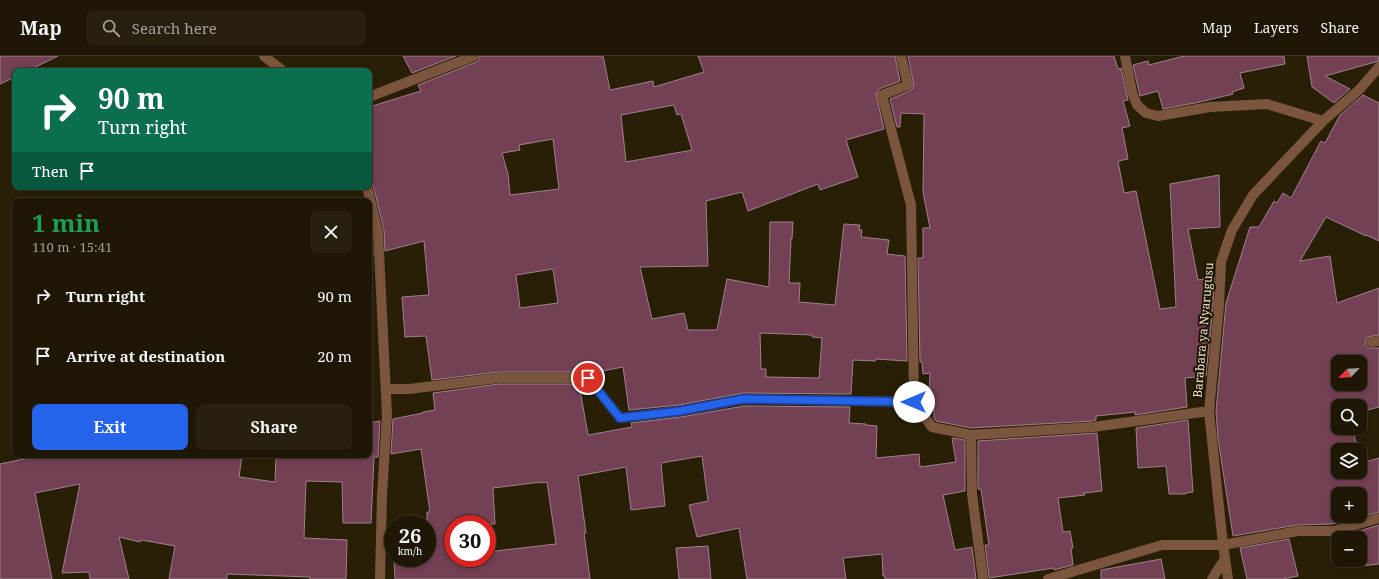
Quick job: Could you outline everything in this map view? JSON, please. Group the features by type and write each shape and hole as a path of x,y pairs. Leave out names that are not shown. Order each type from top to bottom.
{"street":[{"path":"264,56 279,68"},
{"path":"372,96 474,56"},
{"path":"901,56 908,85 882,95 911,205 914,402 932,427 971,436 1093,427 1209,412"},
{"path":"1126,56 1132,92 1137,105 1146,113 1158,116 1210,107 1267,104 1322,120"},
{"name":"Barabara ya Nyarugusu","path":"1228,579 1224,560 1209,412 1219,306 1221,262 1232,230 1253,195 1322,120 1359,90 1379,67"},
{"path":"372,207 378,232 388,415 382,495 380,579"},
{"path":"386,389 409,389 499,378 588,378 620,418 680,411 743,399 914,402"},
{"path":"971,436 972,494 983,579"},
{"path":"1048,579 1162,545 1223,544 1298,531 1334,531 1379,518"},
{"path":"1212,579 1224,560"}],"building":[{"path":"0,56 58,56 33,68 12,68 12,78 0,84"},
{"path":"403,56 456,56 412,73"},
{"path":"480,56 603,56 610,90 653,81 654,87 704,72 698,56 895,56 900,81 879,89 876,94 884,129 846,140 858,177 820,190 818,184 748,211 742,192 706,201 708,266 640,267 652,319 684,313 688,330 717,330 727,279 769,287 770,222 793,222 789,283 800,283 799,302 835,305 844,224 860,225 859,230 862,230 861,237 889,240 887,254 905,256 907,361 876,359 875,361 853,360 851,394 743,393 679,405 629,410 623,367 592,373 499,372 432,380 426,336 405,337 402,297 429,295 424,241 385,251 384,230 372,184 372,106 421,91 418,85 479,60","holes":["674,105 677,115 681,114 692,150 626,162 621,115","553,139 559,189 510,195 508,174 502,153 520,150 519,145","553,269 558,303 520,308 516,275","760,333 812,335 812,337 822,338 819,378 766,377 766,369 761,369"]},
{"path":"908,56 1114,56 1118,69 1121,68 1128,100 1123,101 1130,126 1122,128 1128,159 1118,161 1124,193 1136,191 1160,309 1176,307 1170,184 1219,175 1220,227 1188,229 1198,280 1214,277 1213,306 1206,376 1185,378 1187,407 1135,415 1135,412 1096,416 1096,420 1092,421 971,428 936,421 934,418 934,396 929,395 930,373 923,374 922,362 920,362 918,258 923,258 923,228 930,228 923,192 924,114 901,113 900,127 897,127 890,99 910,91 914,87"},
{"path":"1184,56 1284,56 1285,64 1240,73 1244,88 1232,92 1233,94 1200,102 1163,109 1158,91 1140,96 1133,65 1148,61 1149,65"},
{"path":"1307,56 1378,56 1379,61 1325,76 1350,89 1334,103 1312,87"},
{"path":"1363,95 1379,103 1379,241 1326,217 1300,261 1330,256 1337,303 1379,288 1379,335 1367,337 1365,342 1366,346 1369,348 1379,348 1379,407 1367,410 1367,399 1331,399 1331,435 1354,435 1356,443 1331,443 1331,479 1367,479 1367,462 1379,458 1379,512 1367,515 1367,487 1331,487 1331,523 1336,523 1297,525 1233,536 1218,439 1216,411 1226,303 1250,227 1259,227 1274,201 1277,203 1283,193 1291,198 1321,141 1325,143 1340,115"},
{"path":"372,233 373,255 372,255"},
{"path":"499,384 579,384 588,435 632,427 631,423 681,417 744,406 850,407 849,423 877,426 876,458 919,454 920,467 956,462 952,438 965,440 965,491 943,495 955,550 972,547 976,579 885,579 885,576 883,576 882,554 843,558 846,579 747,579 739,528 697,537 689,505 708,501 702,456 661,463 665,506 631,510 626,467 578,476 586,533 584,533 590,579 395,579 394,567 436,567 436,515 427,515 427,512 430,512 421,449 391,454 393,419 435,410 433,393","holes":["547,482 556,544 496,551 496,567 444,567 444,515 494,515 493,488"]},
{"path":"1188,420 1193,492 1186,494 1169,494 1166,466 1138,468 1136,428"},
{"path":"380,421 378,457 374,457 371,523 343,523 342,482 306,481 304,538 347,540 346,579 310,579 310,577 227,574 227,579 169,579 175,546 141,540 140,542 119,537 129,579 90,579 89,572 62,573 80,484 35,493 52,579 0,579 0,464 29,458 242,458 239,477 275,482 276,458 372,458 372,422"},
{"path":"1097,433 1102,491 1084,493 1085,495 1058,498 1063,532 1070,531 1073,548 1071,548 1073,565 1054,570 1054,568 989,578 985,545 989,545 981,489 978,489 978,441"},
{"path":"1379,525 1379,564 1367,565 1367,531 1359,531"},
{"path":"1289,539 1298,576 1283,579 1247,579 1240,548"},
{"path":"708,546 711,579 679,579 676,548"},
{"path":"1161,559 1165,579 1101,579 1101,570"}],"route":[{"path":"588,378 620,418 680,411 743,399 914,402"}]}
